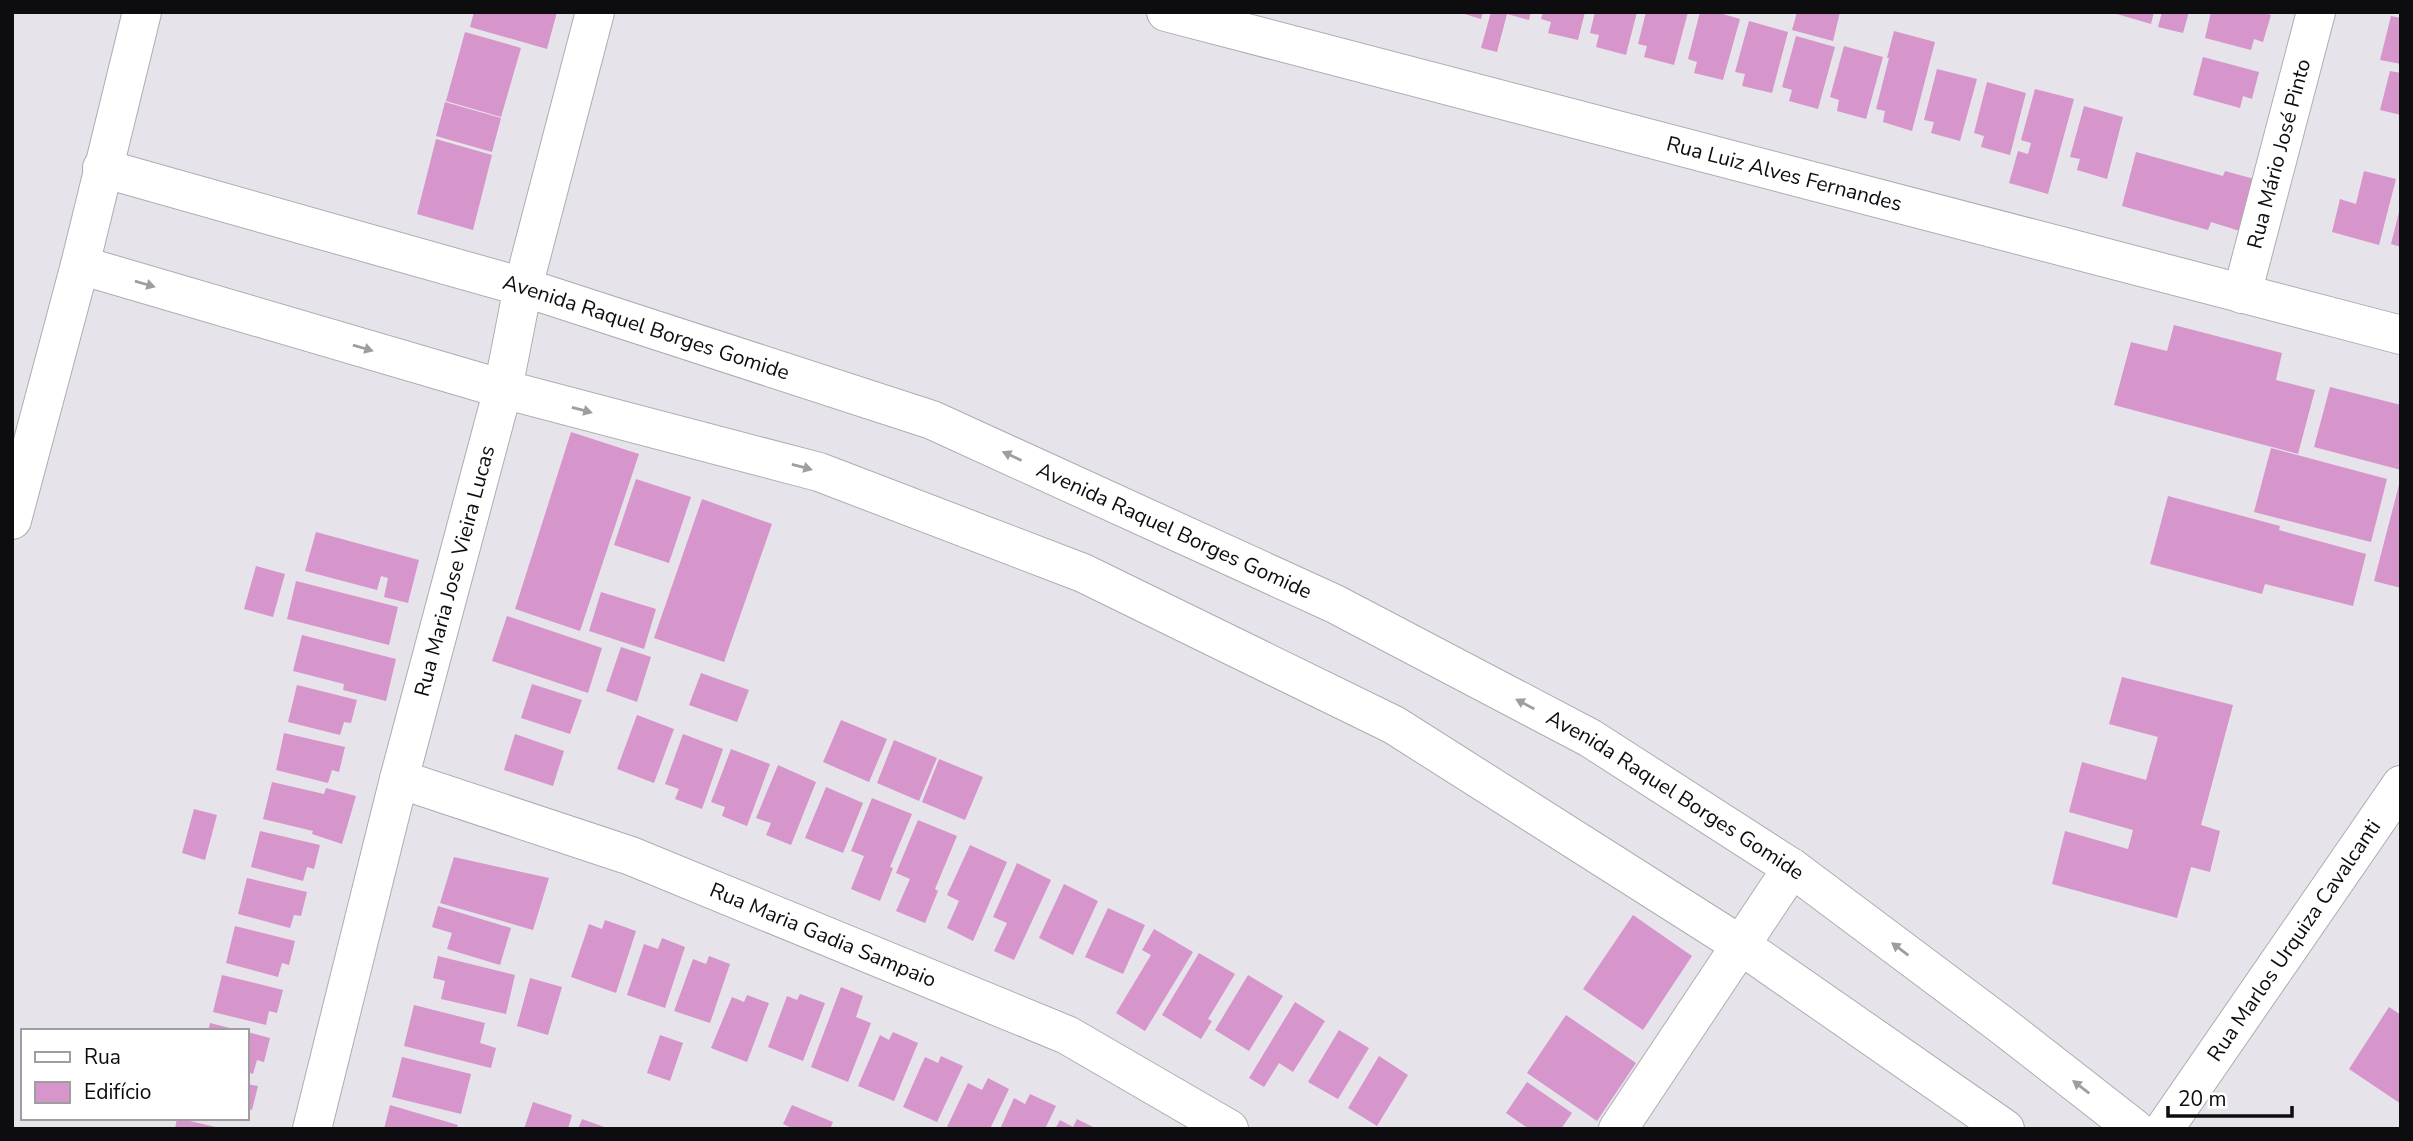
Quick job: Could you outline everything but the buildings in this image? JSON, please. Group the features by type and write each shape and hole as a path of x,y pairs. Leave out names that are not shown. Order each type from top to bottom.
{"street":[{"path":"12,520 80,264 142,12"},
{"name":"Rua Maria Jose Vieira Lucas","path":"312,1129 399,779 503,389 523,287 595,12"},
{"name":"Rua Luiz Alves Fernandes","path":"1166,12 2401,335"},
{"name":"Rua Mário José Pinto","path":"2242,294 2316,12"},
{"name":"Avenida Raquel Borges Gomide","path":"102,168 523,287 932,420 1335,604 1590,738 1791,868 2003,1026 2135,1129"},
{"path":"80,264 503,389 819,472 1083,573 1394,725 1739,944 2005,1129"},
{"name":"Rua Maria Gadia Sampaio","path":"399,779 631,856 1067,1035 1229,1129"},
{"name":"Rua Marlos Urquiza Cavalcanti","path":"2164,1129 2401,785"},
{"path":"1618,1129 1791,868"}]}
